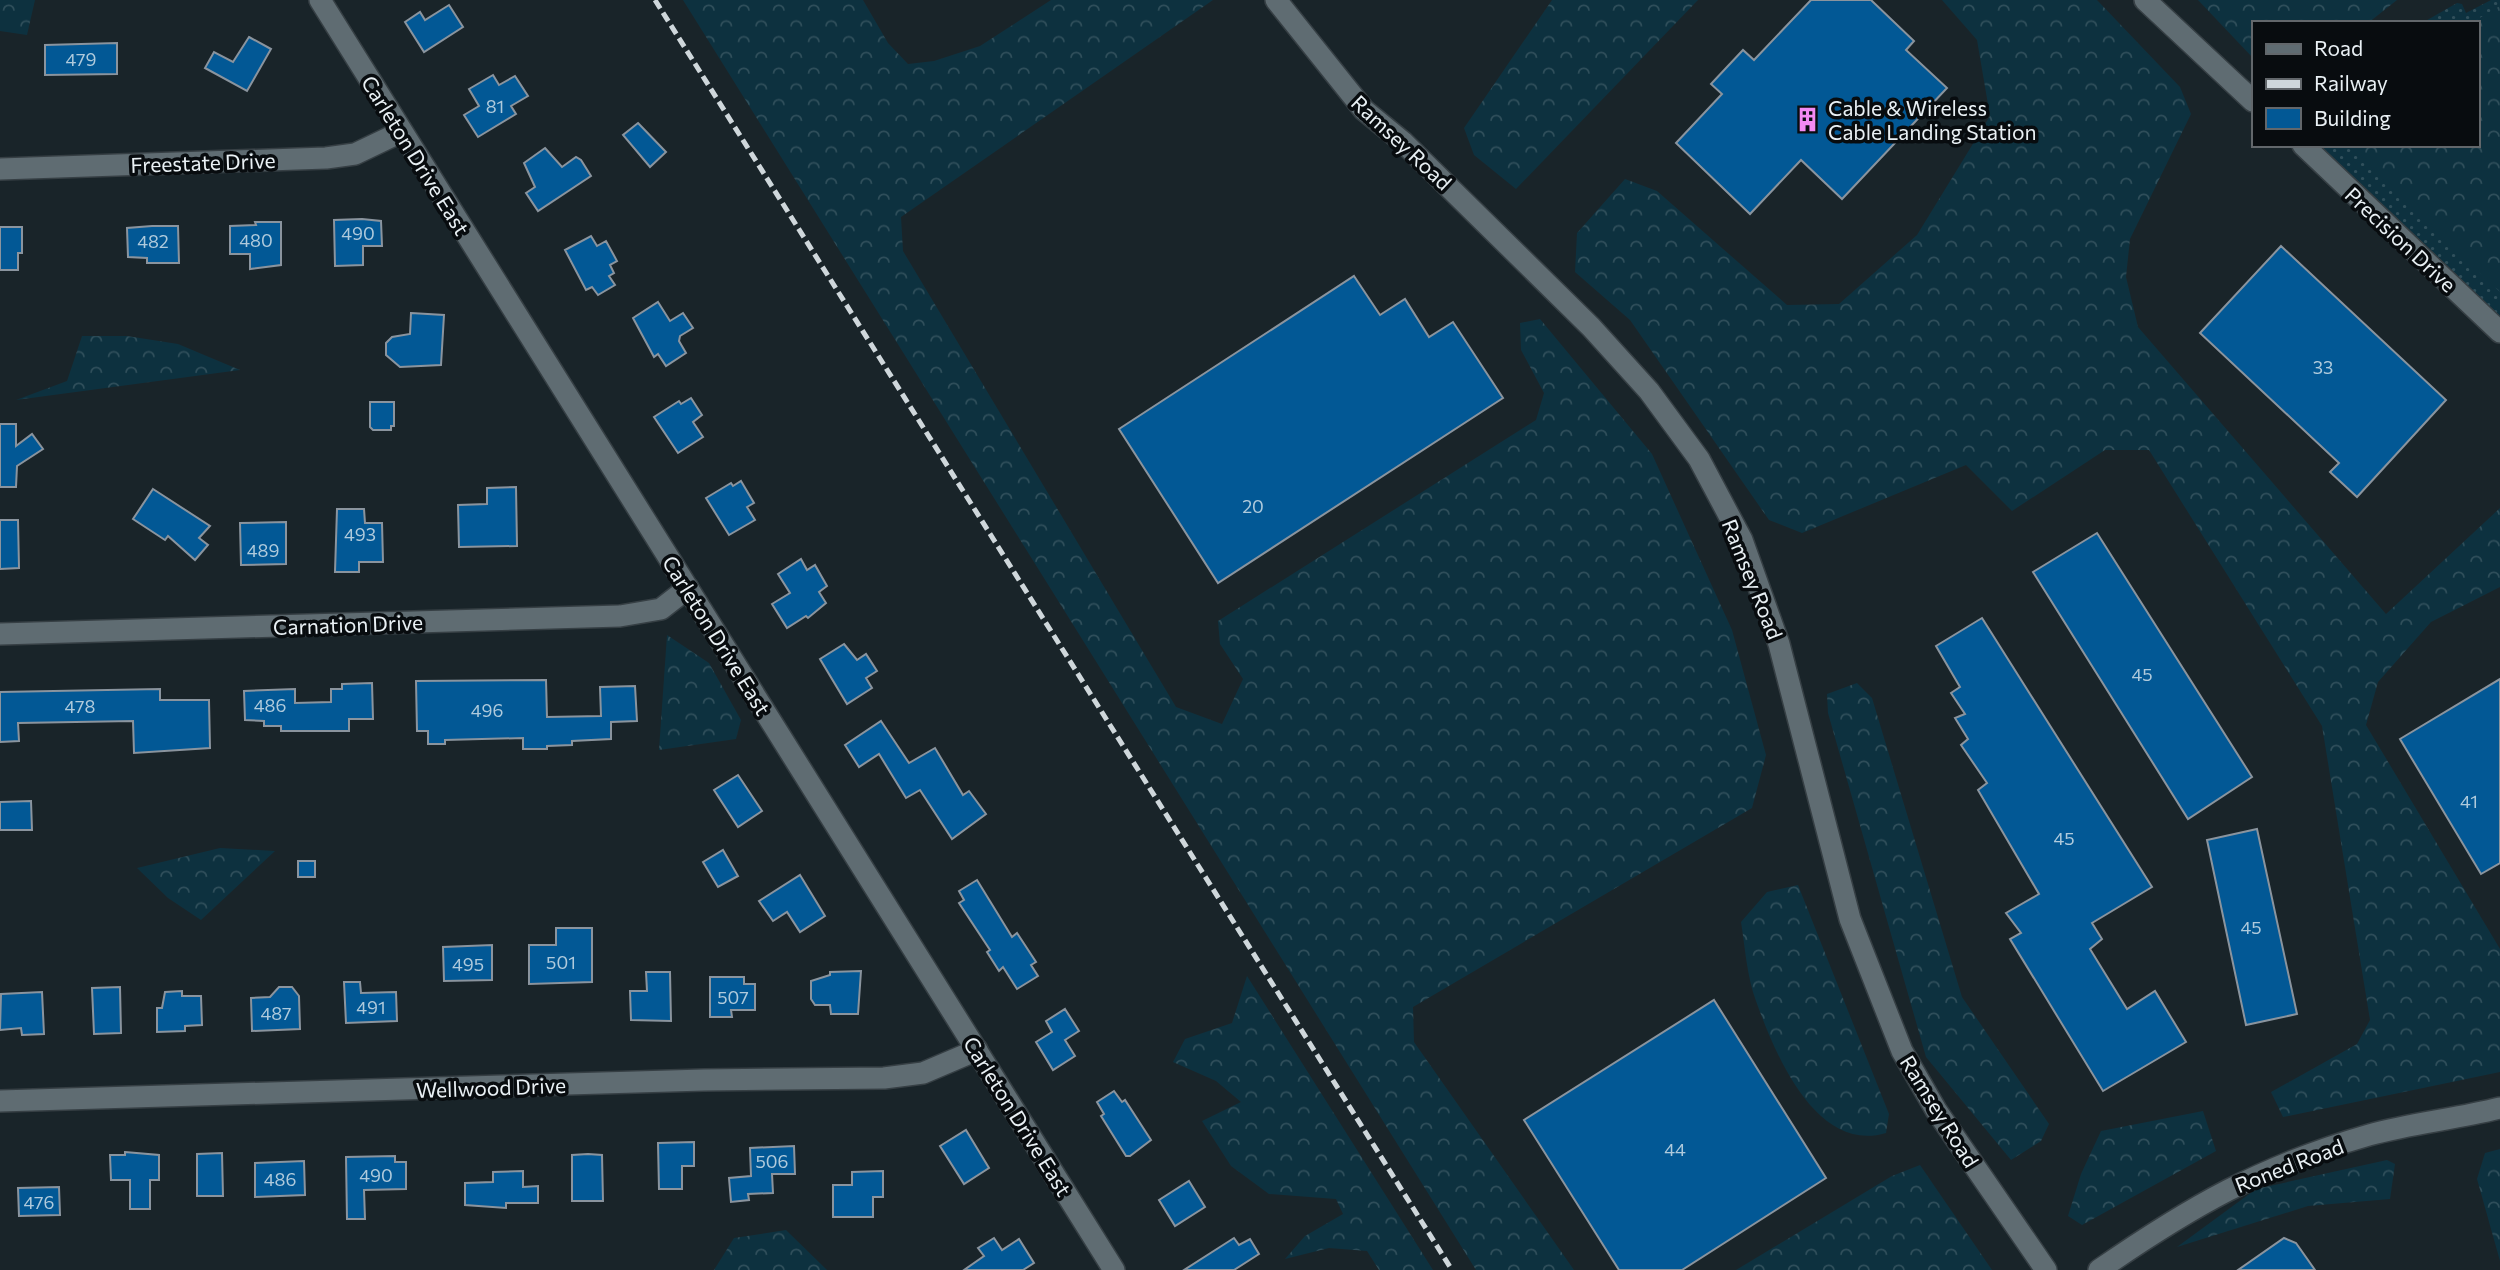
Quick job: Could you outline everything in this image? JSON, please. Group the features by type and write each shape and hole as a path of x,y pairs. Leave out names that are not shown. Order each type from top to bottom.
{"street":[{"name":"Carleton Drive East","path":"320,0 1114,1270"},
{"name":"Ramsey Road","path":"1276,0 1364,110 1412,151 1591,327 1649,391 1699,459 1742,540 1779,644 1850,919 1902,1051 1936,1110 2046,1270"},
{"path":"2145,0 2252,100"},
{"name":"Freestate Drive","path":"0,169 326,158 355,154 401,132"},
{"name":"Precision Drive","path":"2305,147 2500,332"},
{"name":"Carnation Drive","path":"0,634 620,616 661,608 688,588"},
{"name":"Wellwood Drive","path":"0,1101 884,1078 923,1073 977,1050"},
{"name":"Roned Road","path":"2099,1270 2174,1217 2231,1186 2286,1162 2371,1134 2500,1108"}],"green space":[{"path":"0,0 35,0 27,35 0,31"},
{"path":"683,0 863,0 888,43 908,64 934,61 980,46 1051,0 1213,0 901,217 903,251 1176,707 1222,724 1243,679 1220,644 1218,621 1536,420 1544,393 1521,350 1520,323 1540,319 1652,454 1732,630 1766,755 1752,808 1413,1007 1414,1042 1574,1270 1476,1270"},
{"path":"1552,0 1698,0 1516,189 1474,155 1464,128"},
{"path":"1942,0 2097,0 2180,87 2191,114 2130,239 2126,277 2138,327 2386,614 2500,508 2500,587 2431,622 2378,682 2366,725 2500,949 2500,1072 2283,1117 2271,1092 2357,1044 2370,1020 2322,726 2149,450 2105,450 2012,511 1966,465 1802,533 1769,520 1630,320 1575,272 1577,233 1625,179 1657,191 1787,305 1839,304 1917,235 1990,116 1977,40"},
{"path":"2198,0 2397,0 2371,21 2252,21 2252,57"},
{"path":"2491,0 2500,0 2500,319 2318,147 2479,147 2479,21 2426,21 2457,3 2462,4 2466,13"},
{"path":"2500,6 2500,292 2349,147 2479,147 2479,21 2474,21"},
{"path":"82,336 127,336 178,344 240,370 16,400 67,381"},
{"path":"667,635 709,663 741,720 736,739 659,750"},
{"path":"1857,683 1872,698 1962,997 2049,1124 2041,1141 2011,1160 1926,1057 1828,713 1827,694"},
{"path":"220,848 275,851 201,920 168,898 137,868"},
{"path":"1798,885 1889,1114 1886,1133 1861,1136 1839,1129 1819,1114 1787,1072 1756,1001 1748,972 1741,922 1767,892"},
{"path":"1247,976 1433,1270 1379,1270 1367,1251 1329,1248 1285,1259 1305,1236 1343,1214 1336,1199 1269,1194 1231,1166 1202,1121 1241,1102 1216,1081 1173,1062 1185,1039 1232,1023"},
{"path":"2203,1111 2216,1151 2082,1225 2068,1216 2081,1174 2101,1131"},
{"path":"2500,1149 2500,1261 2477,1179 2485,1153"},
{"path":"2387,1160 2395,1164 2390,1199 2308,1206 2177,1247 2256,1189"},
{"path":"1920,1165 1992,1270 1736,1270 1892,1176"},
{"path":"786,1230 827,1270 714,1270 734,1238"}],"building":[{"name":"Cable & Wireless Cable Landing Station","path":"1811,0 1871,0 1914,41 1906,50 1947,88 1842,199 1801,160 1750,214 1676,143 1722,94 1711,84 1743,50 1754,60"},
{"path":"449,5 463,27 424,52 405,22 420,12 425,20"},
{"path":"249,37 271,49 247,91 205,68 214,52 233,62"},
{"path":"117,43 117,74 45,75 45,45"},
{"path":"493,75 499,85 515,76 528,96 511,106 516,114 478,137 464,115 479,106 469,89"},
{"path":"638,123 666,152 650,167 623,135"},
{"path":"545,148 562,167 576,157 581,160 591,176 538,211 526,193 535,187 524,163"},
{"path":"334,220 381,221 382,246 363,246 363,265 335,266"},
{"path":"255,222 281,222 281,265 250,269 250,254 230,254 230,226 256,225"},
{"path":"178,226 179,263 147,263 147,258 128,257 127,228"},
{"path":"0,227 22,227 22,253 18,253 18,270 0,270"},
{"path":"591,236 597,246 606,241 617,261 610,265 614,273 609,276 615,285 598,295 592,287 586,290 565,250"},
{"path":"2281,246 2446,400 2357,497 2330,472 2339,463 2200,333"},
{"path":"1354,276 1380,315 1405,299 1429,337 1453,322 1503,398 1218,583 1119,429"},
{"path":"658,302 670,321 683,313 693,328 680,336 679,341 686,353 666,366 658,354 654,357 633,318"},
{"path":"411,313 444,315 441,365 400,367 386,355 386,343 392,337 410,334"},
{"path":"691,398 702,415 693,422 703,437 678,453 654,417 679,401 681,404"},
{"path":"370,402 394,402 394,426 391,426 391,430 373,430 370,427"},
{"path":"0,424 16,424 16,446 32,434 43,449 17,466 16,487 0,487"},
{"path":"741,481 754,503 747,507 755,520 729,535 706,498 731,483 733,486"},
{"path":"516,487 517,546 459,547 458,505 487,504 487,488"},
{"path":"153,489 210,526 199,538 208,545 195,560 168,536 165,540 133,519"},
{"path":"337,509 364,509 365,523 382,523 383,562 359,562 359,572 335,572"},
{"path":"0,520 18,520 19,568 0,569"},
{"path":"286,522 286,564 241,565 240,523"},
{"path":"2097,533 2252,777 2188,819 2033,572"},
{"path":"801,559 807,570 815,565 827,586 819,592 826,603 808,618 806,616 787,628 772,604 790,593 778,574"},
{"path":"1982,618 2152,887 2092,923 2102,939 2090,949 2127,1009 2155,991 2186,1042 2103,1091 2010,939 2021,933 2006,913 2039,894 1978,790 1987,783 1961,745 1968,739 1955,718 1965,714 1951,693 1960,687 1936,646"},
{"path":"844,644 857,660 866,654 877,671 866,678 872,688 847,704 820,659"},
{"path":"2500,679 2500,863 2481,874 2400,739"},
{"path":"546,680 547,717 601,716 600,687 635,686 637,721 611,722 611,739 572,741 572,745 547,746 547,749 523,749 523,738 445,740 445,744 428,744 428,731 417,731 416,681"},
{"path":"372,683 373,719 349,719 349,731 281,731 281,726 264,726 264,721 245,720 244,691 295,689 295,703 331,702 331,689 342,689 342,684"},
{"path":"160,689 160,700 209,700 210,748 134,753 133,721 18,723 19,741 0,742 0,692"},
{"path":"881,721 909,763 935,748 963,795 969,791 986,814 952,839 920,790 906,798 879,754 859,767 845,745"},
{"path":"738,775 762,811 738,827 714,790"},
{"path":"31,801 32,830 0,830 0,802"},
{"path":"2257,829 2297,1014 2246,1025 2207,840"},
{"path":"723,850 738,876 718,887 703,862"},
{"path":"298,861 315,861 315,877 298,877"},
{"path":"800,875 825,916 800,932 787,912 773,921 759,901"},
{"path":"977,880 1012,937 1017,933 1036,962 1031,965 1038,976 1017,989 1003,967 999,971 987,952 990,950 959,903 964,900 959,891"},
{"path":"556,928 592,928 592,982 529,984 529,945 556,945"},
{"path":"492,945 492,980 444,981 443,947"},
{"path":"861,971 858,1014 831,1014 830,1005 815,1005 811,999 811,981 830,975 830,972"},
{"path":"646,972 670,972 671,1021 631,1020 630,991 647,991"},
{"path":"710,977 744,977 744,984 755,984 755,1010 731,1010 732,1017 710,1017"},
{"path":"344,982 360,982 361,993 396,992 397,1021 346,1023"},
{"path":"120,987 121,1033 94,1034 92,988"},
{"path":"279,987 292,987 299,996 300,1029 252,1031 251,998 270,997"},
{"path":"182,991 182,996 201,996 202,1025 185,1026 185,1031 157,1032 157,1008 162,1008 165,992"},
{"path":"42,992 44,1034 22,1035 21,1028 0,1030 1,994"},
{"path":"1714,1000 1826,1178 1682,1270 1619,1270 1524,1120"},
{"path":"1065,1009 1079,1031 1065,1040 1075,1056 1053,1070 1036,1042 1052,1032 1046,1021"},
{"path":"1114,1091 1122,1102 1125,1100 1151,1140 1130,1156 1126,1156 1101,1116 1104,1114 1097,1102"},
{"path":"966,1130 989,1168 964,1184 940,1146"},
{"path":"694,1142 694,1166 682,1166 682,1189 659,1189 658,1143"},
{"path":"794,1146 795,1174 772,1174 773,1193 748,1194 749,1200 731,1202 729,1178 751,1176 750,1148"},
{"path":"125,1152 159,1155 159,1180 150,1180 150,1209 130,1209 130,1180 111,1180 110,1155 125,1155"},
{"path":"222,1153 223,1196 197,1196 197,1154"},
{"path":"572,1155 602,1155 603,1201 572,1201"},
{"path":"395,1156 395,1162 406,1162 406,1189 364,1190 365,1219 347,1219 346,1157"},
{"path":"304,1161 305,1195 255,1197 255,1163"},
{"path":"523,1171 523,1187 538,1186 538,1203 506,1203 506,1208 465,1205 465,1183 493,1182 493,1172"},
{"path":"883,1171 883,1197 873,1197 873,1217 833,1217 833,1185 852,1185 852,1172"},
{"path":"1189,1181 1205,1207 1175,1226 1159,1200"},
{"path":"59,1187 60,1215 19,1216 18,1188"},
{"path":"994,1238 1002,1250 1019,1239 1034,1263 1023,1270 964,1270 984,1256 978,1248"},
{"path":"1234,1238 1239,1245 1250,1239 1259,1254 1234,1270 1184,1270"},
{"path":"2284,1238 2296,1243 2315,1270 2238,1270"}],"railway":[{"path":"655,0 1452,1270"}],"place":[{"name":"Cable & Wireless Cable Landing Station","path":"1808,119"}]}
